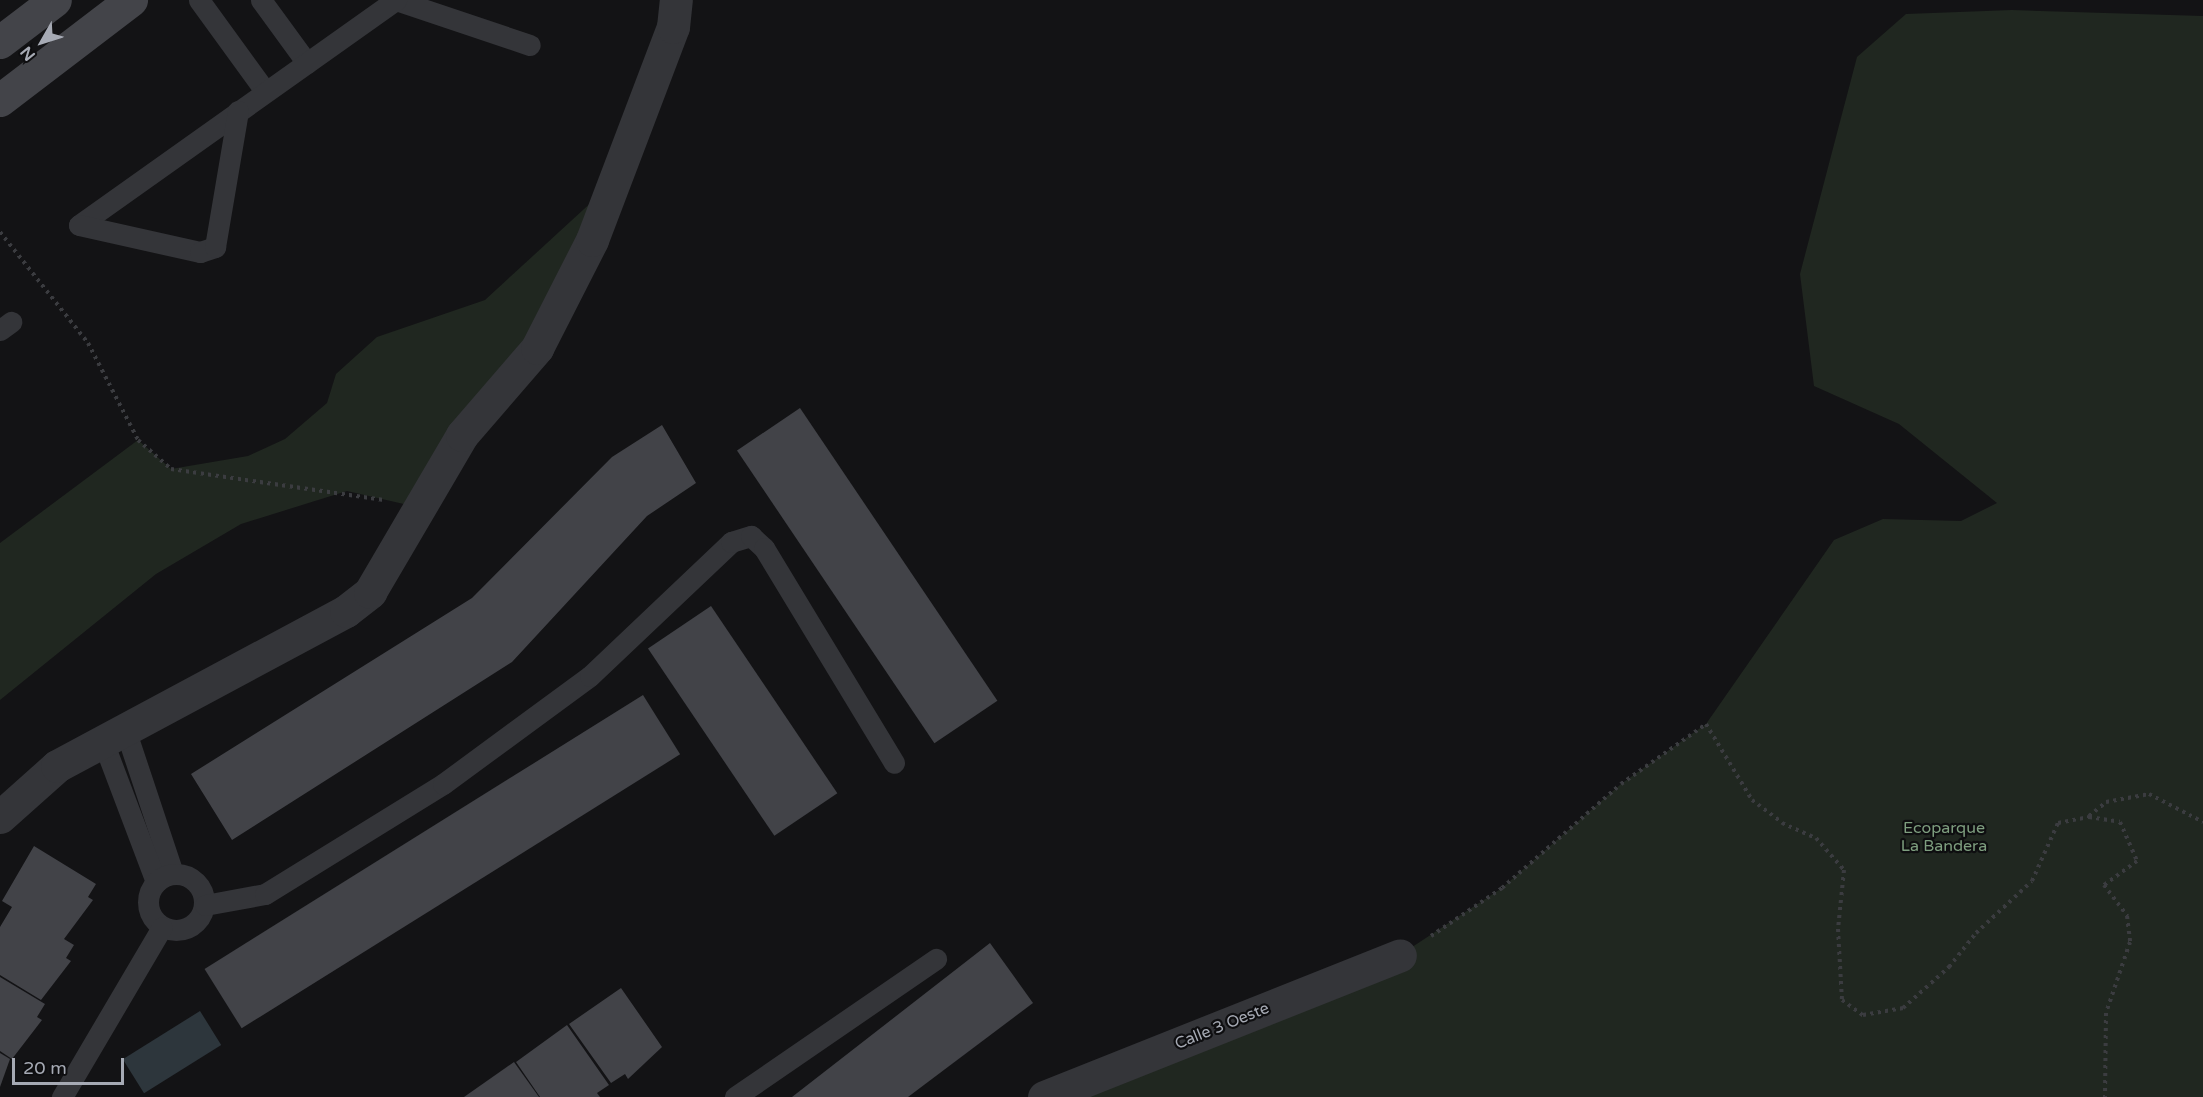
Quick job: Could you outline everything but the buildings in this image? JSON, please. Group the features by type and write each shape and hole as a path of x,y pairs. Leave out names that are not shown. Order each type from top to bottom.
{"main road":[{"path":"0,42 55,0"},
{"path":"0,100 131,0"}],"street":[{"path":"0,817 57,766 346,611 370,592 462,435 542,339 592,240 673,27 676,0"},
{"name":"Calle 3 Oeste","path":"1044,1097 1400,956"}],"lane":[{"path":"199,0 265,92"},
{"path":"261,0 307,63"},
{"path":"238,111 215,247 200,252 79,225 238,111 396,0 530,45"},
{"path":"162,927 189,928 206,905 265,894 443,784 590,676 731,542 751,536 764,548 894,763"},
{"path":"113,734 164,878"},
{"path":"164,878 197,882 206,905"},
{"path":"162,927 147,906 164,878"},
{"path":"62,1097 162,927"},
{"path":"735,1097 936,960"}],"path":[{"path":"0,232 88,343 138,440 171,469 347,491"},
{"path":"1400,956 1502,888 1621,784 1706,724 1752,800 1782,823 1816,838 1844,870 1838,929 1842,1000 1863,1015 1903,1008 2032,881 2058,823 2089,817 2120,822 2137,861 2104,885 2127,916 2130,942 2106,1013 2104,1097"},
{"path":"2089,817 2106,802 2149,794 2203,822"}],"green space":[{"name":"Ecoparque La Bandera","path":"2012,10 2203,16 2203,1097 1044,1097 1400,955 1502,888 1621,784 1706,724 1834,540 1883,519 1961,521 1997,503 1899,424 1814,386 1800,274 1857,57 1906,14"},
{"path":"596,198 592,240 417,507 347,491 241,524 156,574 0,700 0,543 138,440 171,469 248,456 285,439 327,403 336,374 377,337 485,300"}],"shaded area":[{"path":"200,1011 221,1045 144,1093 123,1059"}]}
